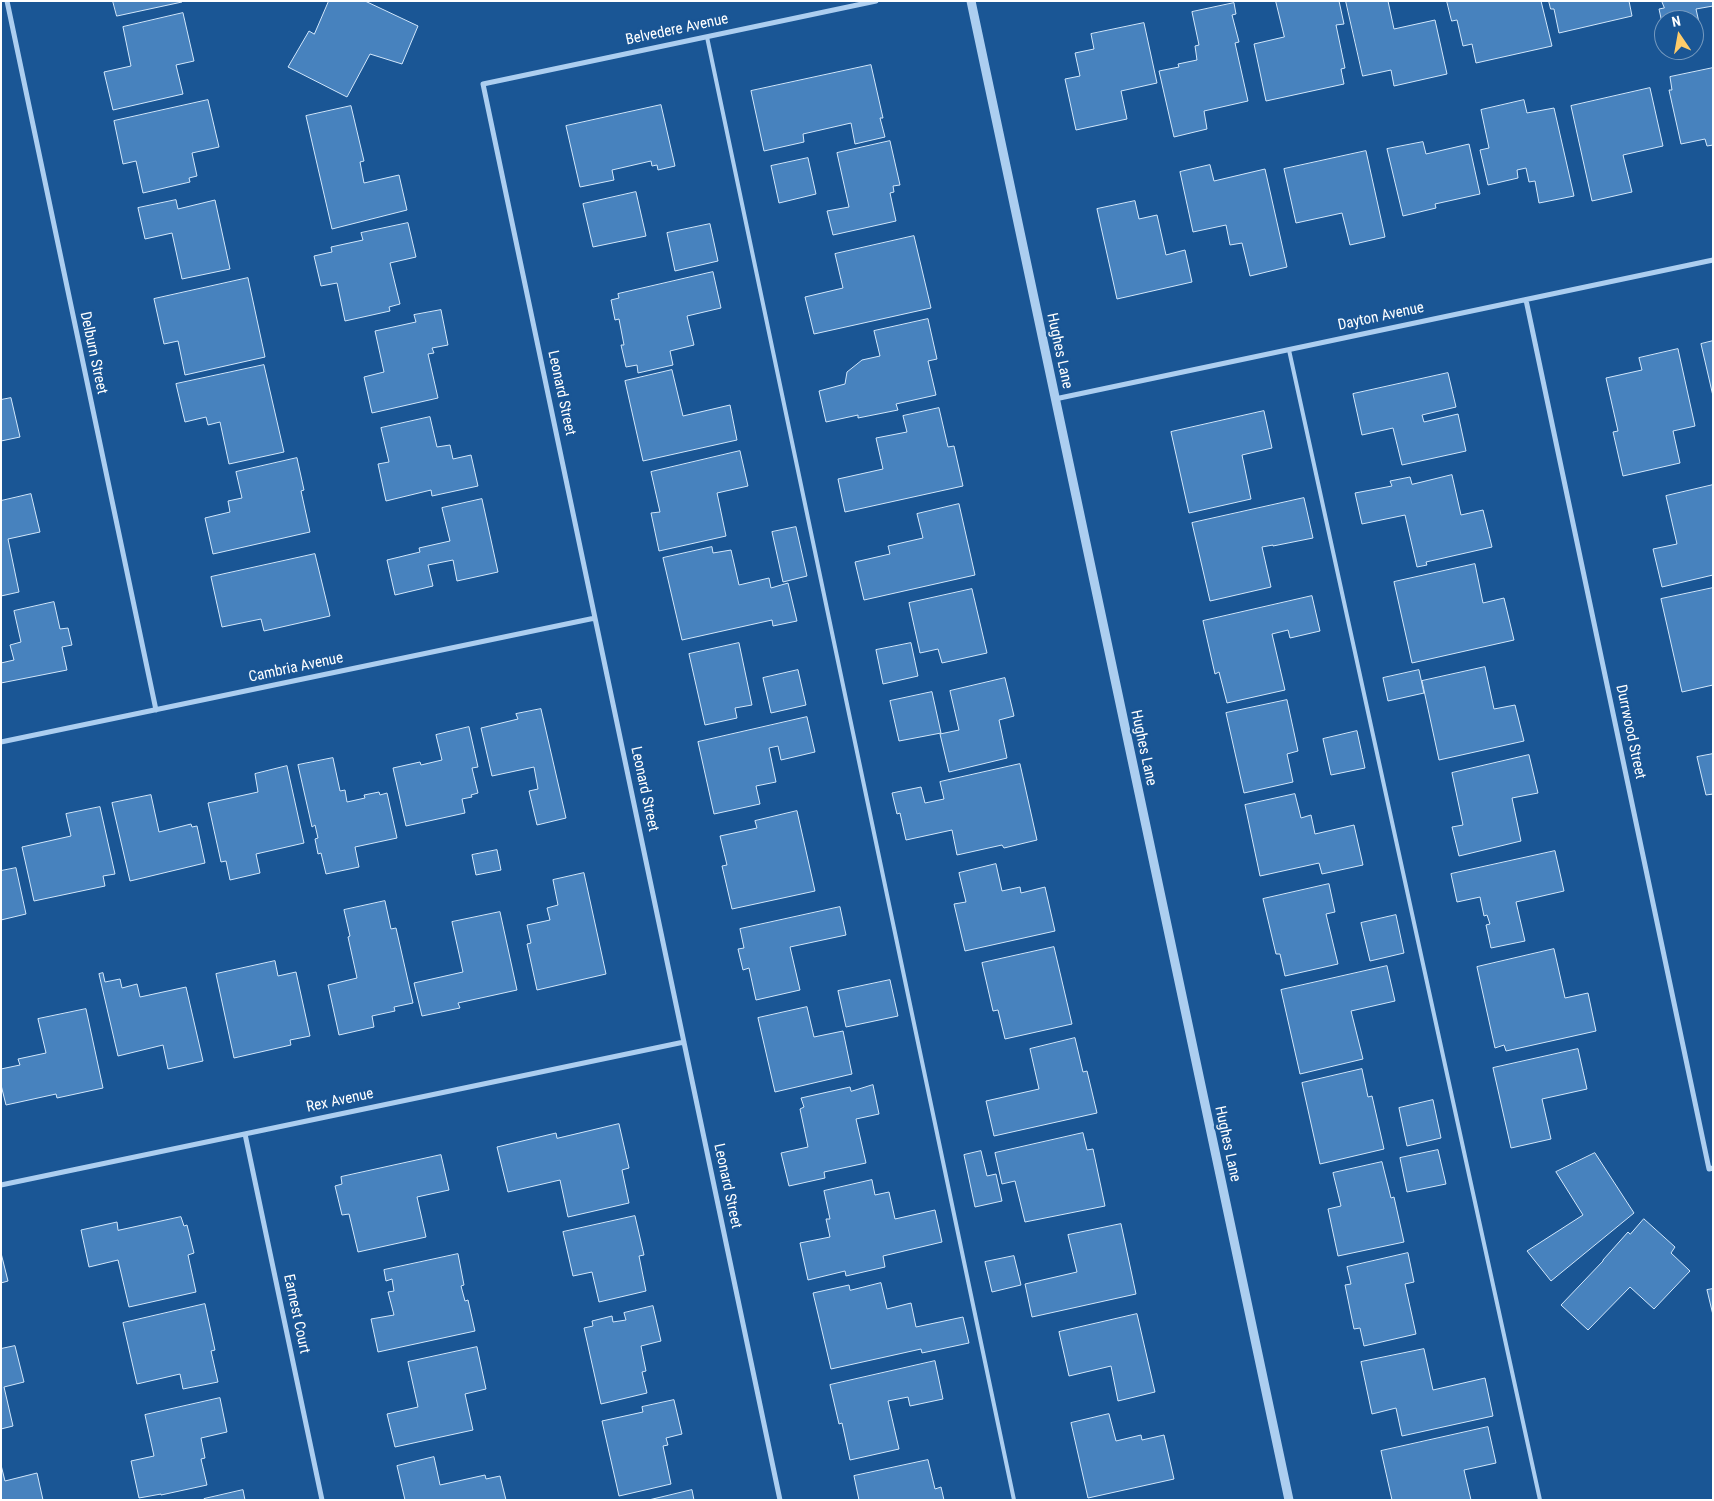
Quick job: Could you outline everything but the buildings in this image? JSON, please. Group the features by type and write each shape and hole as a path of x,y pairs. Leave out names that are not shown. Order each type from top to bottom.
{"street":[{"name":"Delburn Street","path":"7,1 156,710"},
{"name":"Belvedere Avenue","path":"483,84 876,1"},
{"name":"Hughes Lane","path":"971,1 1289,1500"},
{"name":"Leonard Street","path":"483,84 780,1500"},
{"name":"Dayton Avenue","path":"1055,399 1713,260"},
{"name":"Durrwood Street","path":"1526,300 1711,1169"},
{"name":"Cambria Avenue","path":"1,742 595,618"},
{"name":"Rex Avenue","path":"1,1185 684,1042"},
{"name":"Earnest Court","path":"245,1134 322,1500"}],"lane":[{"path":"707,37 1014,1500"},
{"path":"1289,350 1540,1500"}]}
